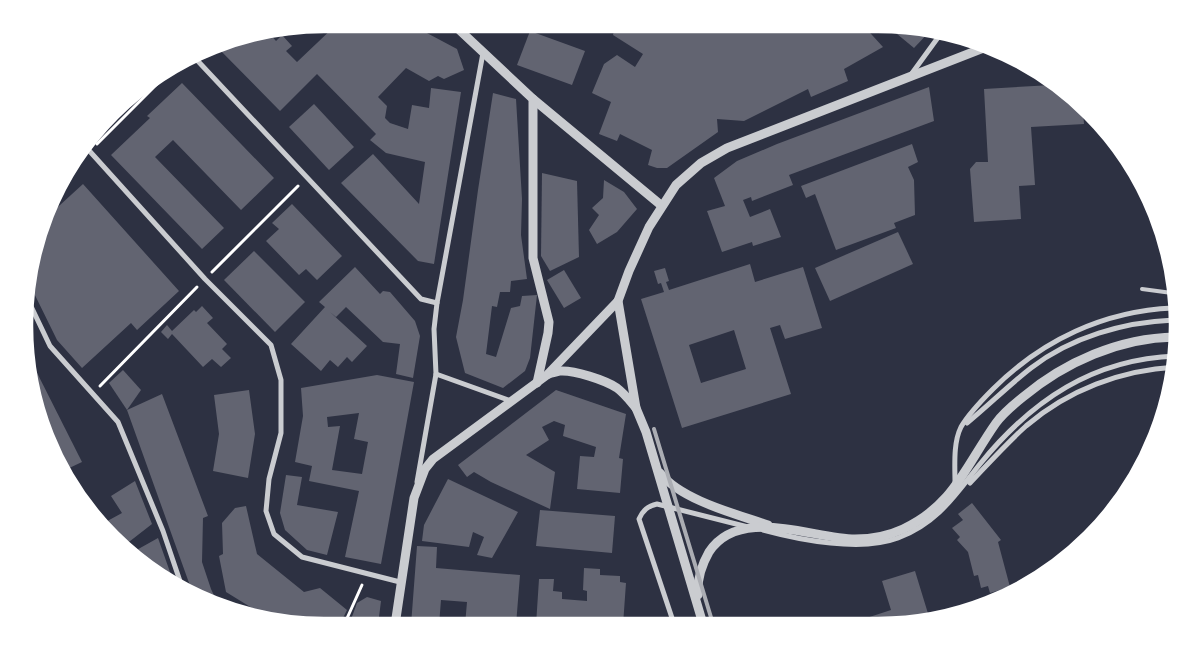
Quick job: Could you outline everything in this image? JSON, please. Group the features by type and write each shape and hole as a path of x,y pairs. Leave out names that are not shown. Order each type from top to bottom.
{"street":[{"path":"461,32 533,99 662,206"},
{"path":"910,76 937,38"},
{"path":"414,498 425,469 434,459 547,375 618,301 629,271 662,206 676,186 688,174 727,148 978,50"},
{"path":"396,618 400,582 436,374 434,328 437,303 483,53"},
{"path":"198,62 422,299 437,303"},
{"path":"533,99 533,258 549,322 537,383"},
{"path":"90,151 205,279 271,345 282,380 280,434 269,479 266,511 274,534 302,557 400,582"},
{"path":"618,301 636,408 646,432 701,618"},
{"path":"955,497 956,448 961,428 979,403 1004,378 1026,359 1050,343 1076,330 1104,319 1128,313 1170,308"},
{"path":"33,310 50,346 118,422 180,578"},
{"path":"961,428 1032,367 1079,341 1128,325 1170,320"},
{"path":"698,608 700,572 710,551 718,541 737,530 759,527 856,539 875,538 894,533 926,517 941,504 966,472 997,422 1011,407 1036,386 1088,356 1104,350 1143,340 1170,337"},
{"path":"955,497 1004,437 1033,410 1054,394 1076,381 1114,366 1149,358 1169,357"},
{"path":"672,618 640,519 642,512 649,506 657,504 776,534 858,545 878,544 912,532 939,514 1027,426 1062,400 1086,387 1129,373 1167,367"},
{"path":"547,375 560,371 572,372 604,382 616,387 626,395 636,408"},
{"path":"436,374 512,402"},
{"path":"656,469 677,490 690,497 778,529"}],"lane":[{"path":"1142,289 1169,293"}],"path":[{"path":"111,125 138,100"},
{"path":"92,392 308,177"},
{"path":"348,618 367,574"}],"building":[{"path":"329,32 425,32 457,49 464,70 444,79 438,76 429,81 406,68 378,97 387,106 385,118 390,123 408,129 412,105 429,108 431,88 461,92 434,264 418,261 341,183 373,154 419,204 425,162 386,153 370,140 376,134 317,74 280,111 222,52 249,42 268,38 273,37 276,41 283,36 292,46 286,51 297,62"},
{"path":"530,32 585,51 572,85 517,65"},
{"path":"614,32 869,32 883,47 844,69 848,81 811,97 808,89 744,121 717,119 718,132 667,168 657,168 648,165 652,150 620,134 617,141 599,134 611,102 592,93 604,64 617,55 635,67 643,54 613,35"},
{"path":"896,33 925,36 914,48"},
{"path":"182,83 274,178 241,210 173,140 155,157 224,228 202,249 111,155 150,118 147,116"},
{"path":"1046,85 1083,116 1084,124 1031,127 1035,185 1019,186 1021,219 974,222 970,169 976,162 988,162 984,89"},
{"path":"929,87 934,121 789,175 793,185 752,201 751,197 743,200 750,217 770,209 781,237 753,246 752,242 722,252 707,211 725,206 714,178 737,161 777,144"},
{"path":"493,93 516,99 522,199 521,235 527,279 511,281 510,292 500,292 497,307 492,306 486,354 496,357 511,308 520,306 522,296 537,295 530,358 525,371 503,388 465,373 456,337"},
{"path":"314,104 354,147 329,170 289,127"},
{"path":"912,144 918,162 908,167 914,180 915,215 894,223 896,228 836,250 815,194 806,198 801,186"},
{"path":"542,173 577,181 579,257 550,271 541,256"},
{"path":"604,180 624,192 637,209 617,232 597,244 589,230 599,215 592,208 603,198"},
{"path":"83,184 179,291 137,330 131,323 82,368 57,340 34,294 42,249 58,207"},
{"path":"292,204 342,256 317,280 306,269 299,275 266,241 279,229 272,223"},
{"path":"898,232 913,264 830,301 815,268"},
{"path":"254,251 305,302 275,332 224,280"},
{"path":"750,264 755,282 803,267 822,328 785,339 780,325 770,328 791,394 682,428 641,299 664,292 661,283 658,284 654,271 665,268 669,281 666,282 669,290","holes":["734,330 746,369 701,383 689,345"]},
{"path":"355,267 380,294 383,291 390,292 415,321 420,336 413,378 396,374 400,344 383,342 346,307 336,317 330,312 367,346 352,362 347,357 338,367 330,360 321,371 291,344 325,307 319,302"},
{"path":"564,270 581,298 564,308 547,280"},
{"path":"202,306 213,318 207,323 227,344 222,349 231,358 221,367 212,359 203,367 172,334 168,339 161,332 167,325 172,331 194,310 196,312"},
{"path":"123,370 141,390 127,410 109,383"},
{"path":"36,371 82,462 70,468 63,454 42,401"},
{"path":"377,375 414,382 381,564 345,557 359,491 309,481 312,466 295,462 303,416 301,388","holes":["359,413 354,439 368,442 362,474 332,470 340,426 328,427 327,417"]},
{"path":"249,390 255,434 248,478 213,471 219,434 214,395"},
{"path":"556,390 626,414 619,458 623,459 620,493 577,489 580,456 594,457 596,447 563,436 565,425 554,421 542,427 549,440 526,455 555,472 550,509 491,482 474,472 467,477 458,465"},
{"path":"162,394 208,516 203,518 202,562 214,595 189,583 127,410"},
{"path":"286,475 302,477 297,505 338,512 327,555 307,550 285,530 280,513"},
{"path":"448,479 518,512 492,558 477,555 484,537 473,532 469,547 422,541 424,525"},
{"path":"135,481 152,524 129,542 108,521 122,513 111,496"},
{"path":"972,503 1001,540 998,542 1010,586 990,593 988,586 981,588 978,575 974,576 968,552 957,540 960,537 952,528 963,520 958,514"},
{"path":"246,506 257,554 304,592 320,588 347,610 343,618 306,617 252,609 226,592 219,556 223,554 222,523 235,508"},
{"path":"540,510 615,516 612,553 536,546"},
{"path":"158,538 170,573 162,568 138,549"},
{"path":"417,546 437,547 436,568 520,575 517,618 466,618 467,602 441,600 440,618 412,618"},
{"path":"584,568 600,569 600,575 620,576 620,582 626,583 624,618 536,618 539,579 554,579 553,591 562,592 562,599 587,601 587,591 583,590"},
{"path":"915,571 928,613 866,618 891,610 882,581"},
{"path":"367,597 381,601 379,618 352,618 357,603"}],"railway":[{"path":"654,429 711,618"}]}
